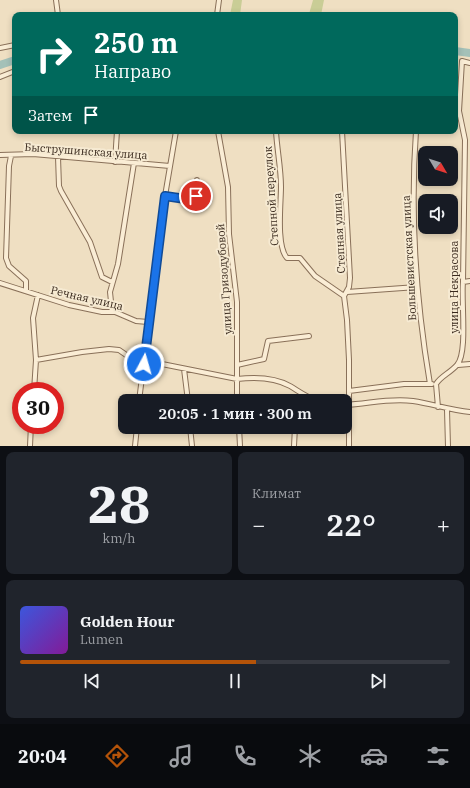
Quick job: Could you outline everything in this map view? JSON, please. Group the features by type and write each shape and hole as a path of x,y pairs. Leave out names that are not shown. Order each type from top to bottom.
{"street":[{"path":"56,0 58,12"},
{"path":"217,12 219,0"},
{"path":"0,48 12,46"},
{"name":"улица Некрасова","path":"458,105 462,61 470,63"},
{"path":"0,77 12,72"},
{"name":"улица Некрасова","path":"458,118 468,140 464,208 463,282 461,298 463,342 462,354 458,365"},
{"path":"116,162 117,134"},
{"path":"140,394 165,196 175,134"},
{"name":"улица Гризодубовой","path":"219,134 228,187 230,240 237,302 237,394"},
{"name":"Степной переулок","path":"276,134 281,187 280,233 284,255 287,258 300,258 315,276 344,296"},
{"name":"Степная улица","path":"342,134 350,278 347,292 344,296"},
{"name":"Большевистская улица","path":"416,134 415,205 417,287 430,384"},
{"name":"Быструшинская улица","path":"0,155 11,156 33,154 170,166"},
{"path":"11,156 9,166 6,258 9,266 26,281 26,291"},
{"path":"58,157 59,186 61,191 90,242 102,277 112,282"},
{"path":"112,311 110,298 112,282 118,264 134,163"},
{"path":"165,196 192,200 198,191 197,180"},
{"path":"464,208 470,208"},
{"path":"463,282 470,281"},
{"name":"Речная улица","path":"0,283 55,302 90,310 112,311 136,321 148,322"},
{"path":"347,292 417,287"},
{"path":"35,382 36,360 33,318 38,295"},
{"path":"344,296 347,320 349,394"},
{"path":"237,365 264,360 268,341 308,336"},
{"path":"36,360 109,349 119,350 138,363 157,363 237,379 249,377 276,380 290,386 301,394"},
{"path":"349,391 404,384 436,384 458,365 470,364"},
{"path":"184,369 187,394"},
{"path":"436,384 438,407"},
{"path":"352,404 384,399 413,401 447,410 470,412"},
{"path":"447,410 448,446"},
{"path":"30,446 31,434"},
{"path":"135,446 136,434"},
{"path":"191,434 192,446"},
{"path":"239,434 240,446"},
{"path":"294,446 295,434"},
{"path":"348,434 349,446"}],"green space":[{"path":"233,0 242,0 240,12 231,12"},
{"path":"313,0 324,0 322,12 310,12"}],"waterway":[{"path":"458,51 470,53"},
{"path":"0,65 12,61"}],"route":[{"path":"144,364 148,322 165,196 192,200 196,196"}]}
